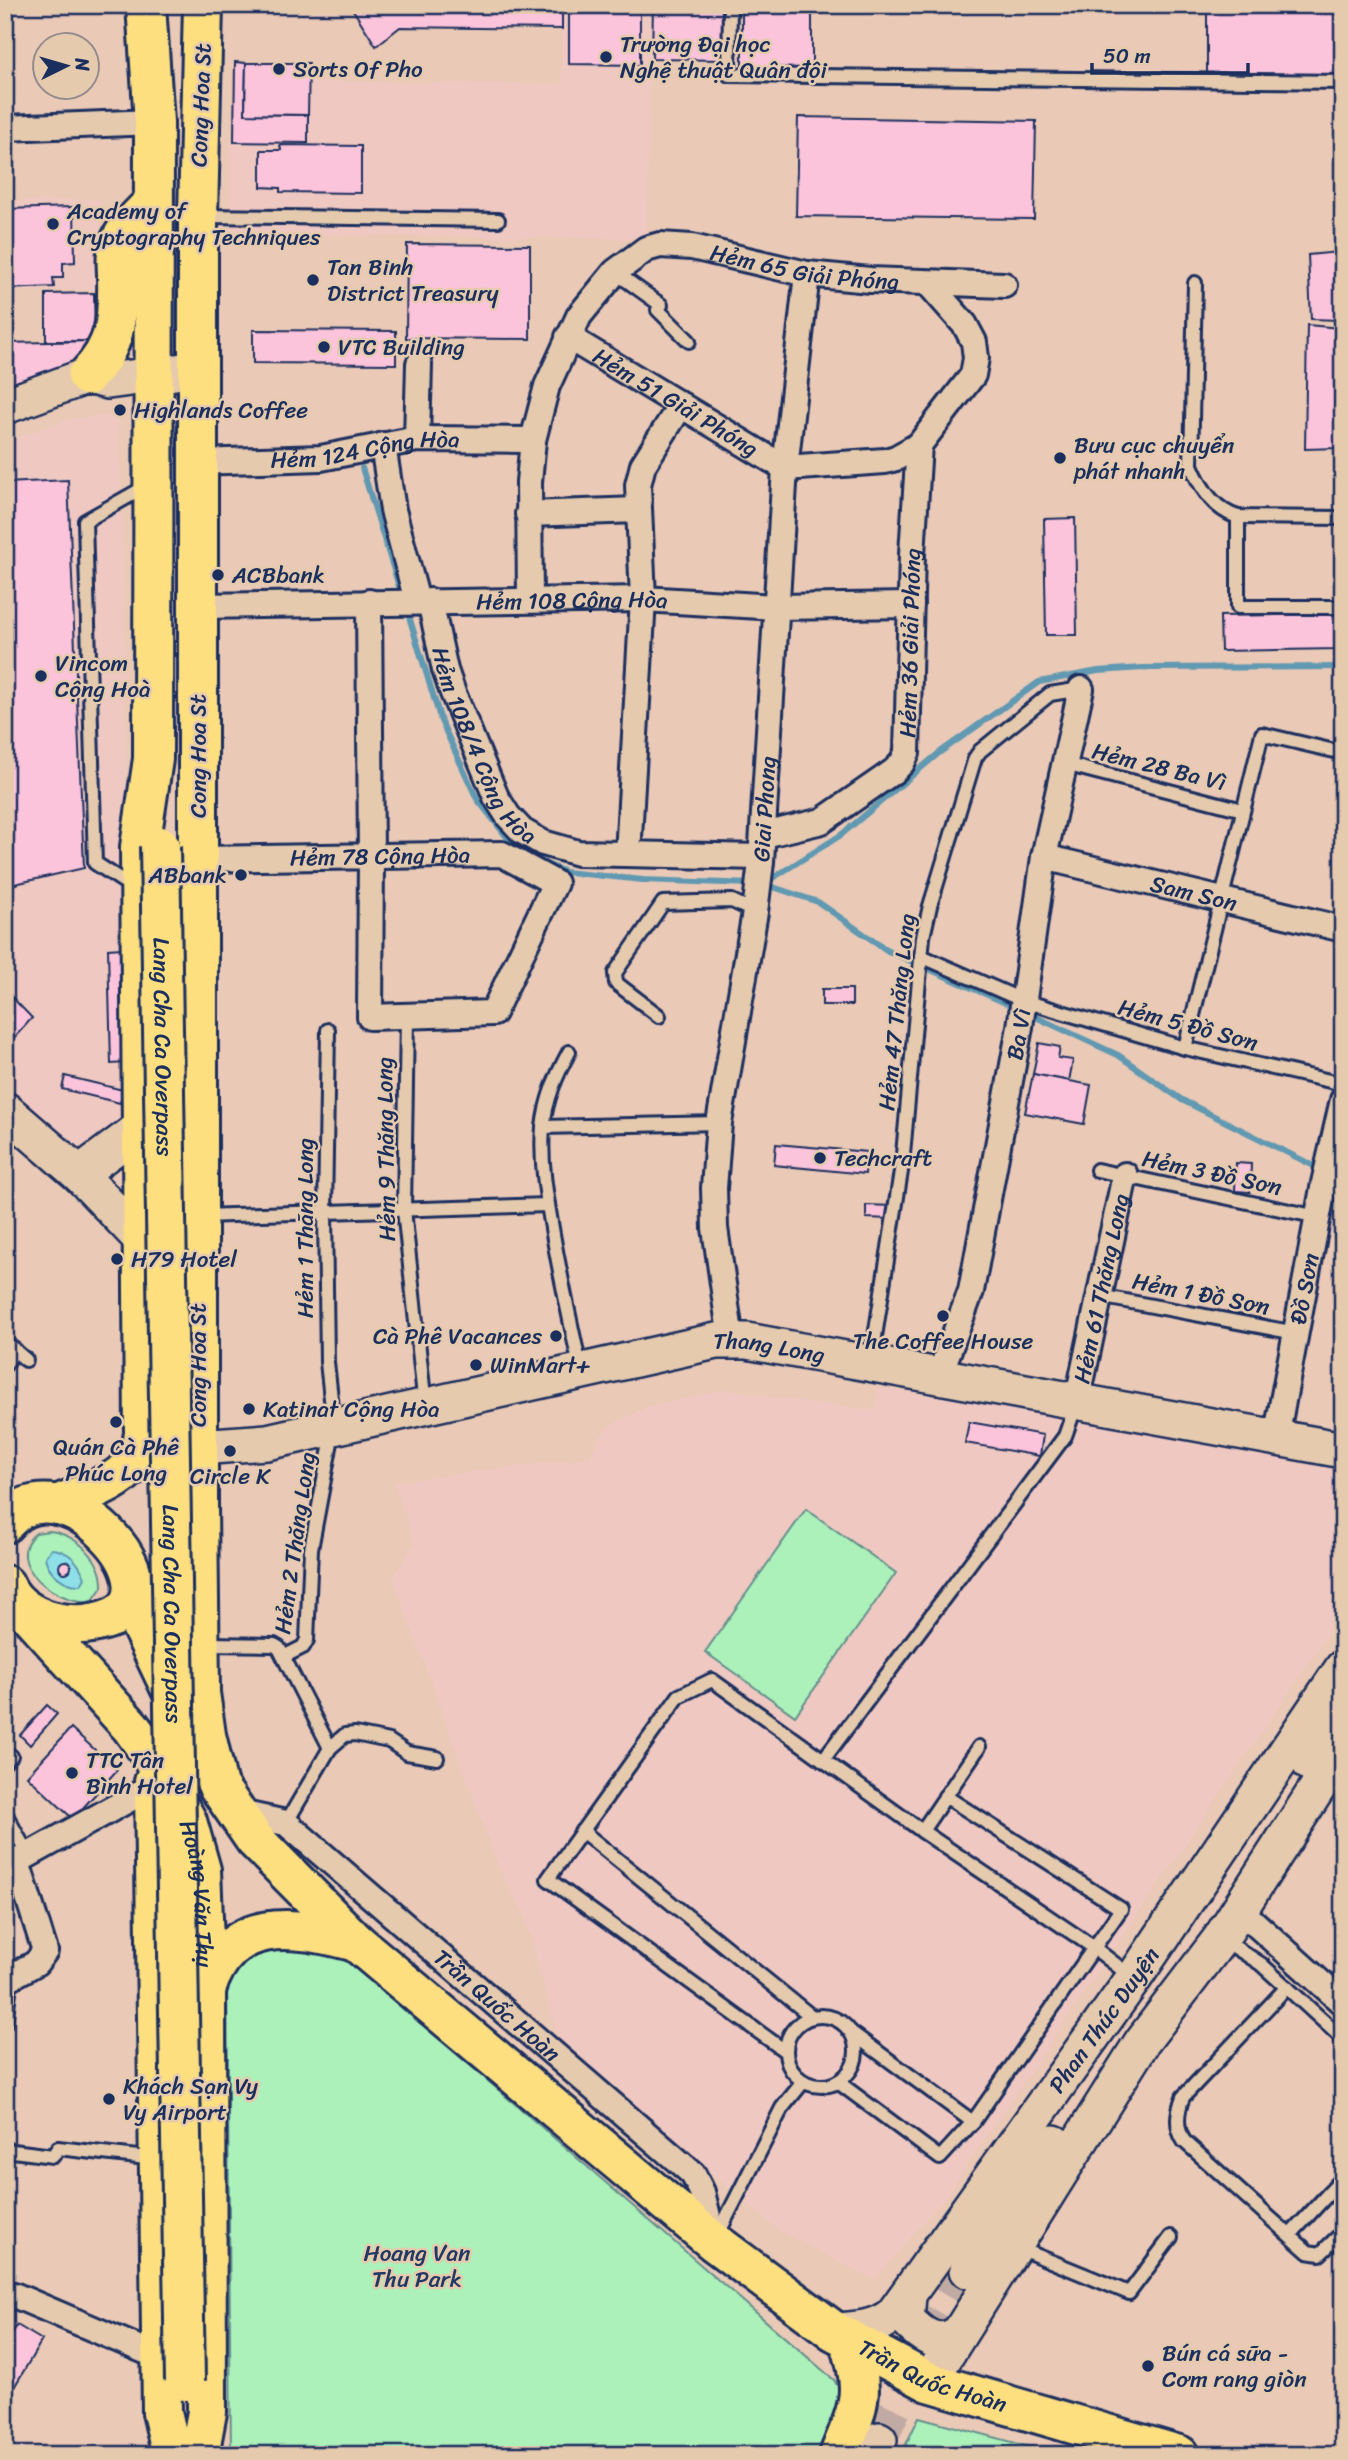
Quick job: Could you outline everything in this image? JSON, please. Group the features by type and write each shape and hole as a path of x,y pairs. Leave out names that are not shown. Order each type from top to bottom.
{"main road":[{"name":"Cong Hoa St","path":"146,5 153,122 153,759 160,846"},
{"name":"Cong Hoa St","path":"203,5 198,216 199,1644 202,1715 227,1799"},
{"path":"5,427 92,396 115,329 118,305 117,252 120,239 153,202"},
{"path":"5,406 97,379 198,369"},
{"name":"Cong Hoa St","path":"57,1505 125,1474 135,1463 142,1448 144,1433 140,847 153,759"},
{"name":"Lang Cha Ca Overpass","path":"160,846 173,2367"},
{"path":"5,1110 79,1174 142,1241"},
{"path":"79,1174 142,1127"},
{"name":"Thang Long","path":"198,1447 244,1445 716,1341 731,1340 1343,1450"},
{"path":"15,1597 48,1621 99,1623 119,1614 138,1574 198,1380"},
{"path":"5,1523 12,1514 24,1508 57,1505"},
{"name":"Trần Quốc Hoàn","path":"57,1505 98,1524 124,1553 138,1574 227,1799 255,1840 279,1867 356,1942 714,2242 842,2335 929,2382 1179,2455"},
{"path":"138,1574 198,1506"},
{"path":"15,1597 131,1727 152,1769"},
{"name":"Phan Thúc Duyện","path":"842,2335 884,2322 894,2315 1134,1979 1343,1668"},
{"path":"967,2270 1343,1716"},
{"name":"Phan Thúc Duyện","path":"929,2382 1142,2042 1221,1938 1343,1748"},
{"name":"Hoàng Văn Thụ","path":"152,1769 160,2159 173,2367 186,2455"},
{"name":"Hoàng Văn Thụ","path":"152,1769 187,1821 201,1870 206,1990 207,2413 199,2455"},
{"path":"206,1990 220,1957 243,1940 258,1934 289,1929 307,1930 356,1942"},
{"path":"908,2296 906,2319 923,2336 949,2340 958,2334"},
{"path":"839,2455 859,2407 861,2384 858,2365 842,2335"},
{"name":"Hoàng Văn Thụ","path":"172,2455 162,2412 173,2367"}],"street":[{"path":"5,128 153,122"},
{"name":"Hẻm 65 Giải Phóng","path":"615,272 646,249 672,244 807,274 928,283 1004,285"},
{"name":"Hẻm 51 Giải Phóng","path":"530,600 528,514 533,440 547,386 568,337 579,316 615,272"},
{"name":"Giai Phong","path":"731,1340 713,1208 719,1123 755,912 762,851 785,468 807,274"},
{"path":"785,468 885,461 897,458 919,445 973,375 976,358 974,342 965,325 928,283"},
{"name":"Hẻm 51 Giải Phóng","path":"568,337 785,468"},
{"path":"417,439 419,365"},
{"path":"628,854 643,599 638,485 643,464 681,405"},
{"name":"Hẻm 124 Cộng Hòa","path":"198,462 321,458 417,439 533,440"},
{"name":"Hẻm 108/4 Cộng Hòa","path":"383,445 393,510 445,670 496,797 522,831 543,843 578,853 628,854"},
{"name":"Hẻm 36 Giải Phóng","path":"628,854 762,851 830,817 902,763 908,742 919,445"},
{"path":"528,514 638,510"},
{"name":"Hẻm 108 Cộng Hòa","path":"198,606 643,599 776,607 911,605"},
{"path":"380,602 371,856 370,1017 407,1016"},
{"name":"Ba Vì","path":"939,1376 971,1291 1020,1027 1044,857 1081,689"},
{"name":"Hẻm 78 Cộng Hòa","path":"198,859 502,854 555,883 493,1013 407,1016"},
{"name":"Sam Son","path":"1044,857 1343,929"},
{"name":"Đồ Sơn","path":"1276,1438 1324,1183 1337,1155 1343,1100"},
{"name":"Hẻm 61 Thăng Long","path":"1077,1402 1125,1175"},
{"path":"8,1978 36,1963 46,1951 17,1862 152,1769"},
{"name":"Trần Quốc Hoàn","path":"227,1799 286,1823 694,2174 702,2192 714,2242"},
{"path":"1239,1909 1343,2003"},
{"path":"14,2295 145,2351 173,2367"}],"lane":[{"path":"730,5 729,75 1343,82"},
{"path":"198,216 498,220"},
{"path":"615,272 661,305 658,310 689,341"},
{"path":"1195,283 1191,465 1196,479 1216,505 1228,514 1238,517 1343,518"},
{"path":"140,892 95,863 85,521 153,482"},
{"path":"1238,517 1238,607 1343,607"},
{"name":"Hẻm 47 Thăng Long","path":"871,1364 902,1166 920,962 930,906 975,758 1050,694 1081,689"},
{"path":"1185,1048 1262,734 1343,753"},
{"name":"Hẻm 28 Ba Vì","path":"1065,764 1243,810"},
{"path":"659,1016 616,983 614,978 663,903 732,901 755,912"},
{"name":"Hẻm 5 Đồ Sơn","path":"920,962 1024,1001 1185,1048 1343,1084"},
{"name":"Hẻm 9 Thăng Long","path":"407,1016 404,1210 425,1406"},
{"name":"Hẻm 1 Thăng Long","path":"328,1030 325,1212 327,1362 334,1426"},
{"path":"569,1052 555,1077 543,1127 543,1159 563,1292 581,1371"},
{"path":"543,1127 719,1123"},
{"name":"Hẻm 3 Đồ Sơn","path":"1097,1170 1318,1217"},
{"path":"198,1216 548,1205"},
{"name":"Hẻm 1 Đồ Sơn","path":"1100,1296 1296,1333"},
{"path":"5,1365 10,1346 26,1360"},
{"path":"823,1760 1065,1436 1077,1402"},
{"name":"Hẻm 2 Thăng Long","path":"285,1656 303,1647 307,1640 311,1549 334,1426"},
{"path":"199,1644 274,1645 279,1648 330,1748"},
{"path":"785,2050 548,1879 679,1696 712,1680 922,1831 1093,1947 1134,1979"},
{"path":"286,1823 330,1748 345,1735 355,1734 388,1741 407,1753 436,1758"},
{"path":"922,1831 979,1747"},
{"path":"838,2081 940,2158 973,2122 1121,1909 945,1797"},
{"path":"5,1812 17,1862"},
{"path":"582,1831 811,2016"},
{"path":"1221,1938 1261,1964 1343,2039"},
{"path":"5,2023 8,1978"},
{"path":"1287,1987 1184,2097 1178,2120 1180,2135 1308,2252 1320,2254 1343,2232"},
{"path":"851,2033 856,2055 847,2075 838,2081 827,2086 814,2086 803,2082 790,2069 785,2050 792,2029 811,2016 834,2017 851,2033 973,2122"},
{"path":"714,2242 782,2108 803,2082"},
{"path":"5,2150 53,2156 58,2148 160,2159"},
{"path":"1290,2235 1343,2178"},
{"path":"1016,2247 1129,2293 1171,2236"}],"shaded area":[{"path":"562,5 651,5 647,239 229,234 230,142 308,143 309,81 561,84"},
{"name":"Academy of Cryptography Techniques","path":"99,199 102,289 5,292 5,201"},
{"path":"117,414 122,494 128,870 128,1135 78,1161 26,1109 5,1093 5,442 69,419"},
{"path":"879,1387 1251,1448 1343,1469 1343,1613 945,2198 874,2280 779,2231 569,2052 559,2039 524,1915 500,1871 393,1578 414,1543 394,1482 589,1457 606,1427 647,1407 727,1389 810,1403 876,1410"}],"green space":[{"path":"806,1509 896,1573 795,1716 705,1652"},
{"path":"49,1531 69,1537 93,1558 98,1567 102,1587 93,1600 80,1601 65,1597 51,1590 30,1569 25,1557 27,1545 36,1533"},
{"name":"Hoang Van Thu Park","path":"332,1946 834,2380 842,2393 827,2455 231,2455 227,1981 247,1947"},
{"path":"919,2417 1060,2455 901,2455"}],"water":[{"path":"51,1549 68,1554 76,1562 85,1578 81,1585 63,1581 53,1573 45,1557"}],"building":[{"path":"350,5 562,5 562,29 400,27 376,46"},
{"path":"569,5 640,5 640,65 569,64"},
{"path":"653,5 726,5 726,60 652,59"},
{"path":"742,5 812,5 812,73 742,72"},
{"path":"1207,5 1343,5 1343,77 1207,77"},
{"path":"235,62 246,63 245,114 308,115 308,143 234,142"},
{"path":"246,63 309,63 308,115 245,114"},
{"path":"798,117 1036,121 1034,219 796,216"},
{"path":"280,145 361,146 361,193 280,192 280,188 261,187 261,150 281,150"},
{"path":"74,207 75,262 63,263 63,278 53,278 54,287 5,289 5,209"},
{"path":"407,244 530,245 530,339 406,338"},
{"path":"1339,252 1340,320 1311,319 1308,255"},
{"path":"94,293 95,341 46,341 46,294"},
{"path":"1307,325 1340,328 1339,448 1305,449"},
{"name":"VTC Building","path":"253,330 396,331 396,364 253,363"},
{"path":"95,341 94,364 5,391 5,343"},
{"name":"Vincom Cộng Hoà","path":"68,480 84,868 15,884 5,896 5,483"},
{"path":"1075,518 1077,635 1046,635 1044,519"},
{"path":"1340,614 1340,649 1221,651 1220,616"},
{"path":"121,948 125,1063 111,1064 108,949"},
{"path":"822,989 852,989 852,1005 822,1005"},
{"path":"5,990 32,1018 5,1048"},
{"path":"1039,1043 1060,1047 1058,1058 1073,1060 1069,1081 1033,1074"},
{"path":"1033,1074 1091,1085 1084,1124 1025,1113"},
{"path":"65,1076 123,1090 120,1103 62,1089"},
{"name":"Techcraft","path":"776,1144 867,1152 865,1174 774,1165"},
{"path":"1236,1163 1251,1164 1250,1192 1235,1191"},
{"path":"866,1205 892,1206 891,1219 866,1218"},
{"path":"969,1422 1043,1435 1040,1456 965,1443"},
{"path":"65,1561 71,1567 65,1573 59,1567"},
{"path":"47,1705 57,1714 30,1745 20,1735"},
{"name":"TTC Tân Bình Hotel","path":"71,1728 117,1770 73,1819 27,1776"},
{"path":"17,2325 42,2340 13,2389 5,2384 5,2345"}],"waterway":[{"path":"362,468 402,596"},
{"path":"407,610 441,721 477,799 506,836 542,862 565,872 643,880 753,884"},
{"path":"765,883 841,835 939,753 1039,682 1098,671 1143,668 1343,667"},
{"path":"764,884 818,902 888,951 1017,1008"},
{"path":"1027,1013 1118,1055 1182,1100 1322,1170"}],"tunnel":[{"path":"879,2440 931,2332 967,2270"}],"place":[{"name":"Trường Đại học Nghệ thuật Quân đội","path":"606,57"},
{"name":"Sorts Of Pho","path":"279,69"},
{"name":"Academy of Cryptography Techniques","path":"53,224"},
{"name":"Tan Binh District Treasury","path":"313,280"},
{"name":"VTC Building","path":"324,347"},
{"name":"Highlands Coffee","path":"120,410"},
{"name":"Bưu cục chuyển phát nhanh","path":"1060,458"},
{"name":"ACBbank","path":"218,575"},
{"name":"Vincom Cộng Hoà","path":"41,676"},
{"name":"ABbank","path":"241,875"},
{"name":"Techcraft","path":"820,1158"},
{"name":"H79 Hotel","path":"117,1259"},
{"name":"The Coffee House","path":"943,1316"},
{"name":"Cà Phê Vacances","path":"556,1336"},
{"name":"WinMart+","path":"476,1365"},
{"name":"Katinat Cộng Hòa","path":"249,1409"},
{"name":"Quán Cà Phê Phúc Long","path":"116,1422"},
{"name":"Circle K","path":"230,1451"},
{"name":"TTC Tân Bình Hotel","path":"72,1773"},
{"name":"Khách Sạn Vy Vy Airport","path":"109,2099"},
{"name":"Bún cá sữa - Cơm rang giòn","path":"1148,2366"}]}
